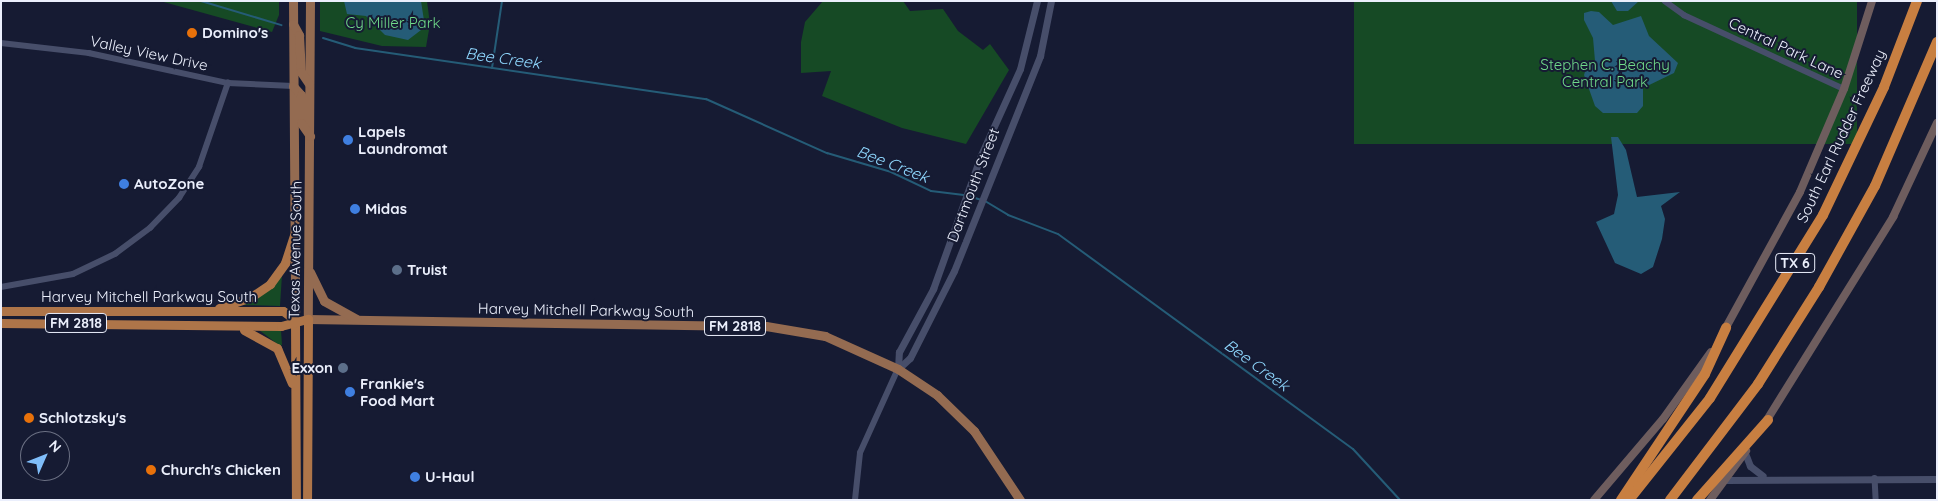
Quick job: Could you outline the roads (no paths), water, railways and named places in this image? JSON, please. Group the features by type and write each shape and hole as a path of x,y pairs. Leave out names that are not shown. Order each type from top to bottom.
{"highway":[{"name":"South Earl Rudder Freeway","path":"1629,500 1710,398 1823,215 1884,87 1917,1"},
{"name":"TX 6","path":"1670,500 1758,384 1819,287 1875,186 1937,42"},
{"path":"212,310 251,297 270,284 285,263 294,235"},
{"name":"Harvey Mitchell Parkway South","path":"1,311 283,311 295,320"},
{"name":"Harvey Mitchell Parkway South","path":"1,323 283,326 295,320 308,319"},
{"name":"Texas Avenue South","path":"307,500 308,319"},
{"name":"Texas Avenue South","path":"295,320 296,500"},
{"path":"229,326 258,334 277,348 295,395"},
{"path":"1621,500 1705,374 1726,328"},
{"path":"1697,500 1768,420"}],"main road":[{"name":"Texas Avenue South","path":"292,1 295,320"},
{"name":"Texas Avenue South","path":"308,319 310,1"},
{"path":"1594,500 1663,419 1726,328 1800,192 1844,89 1872,1"},
{"path":"292,24 300,35 300,72 309,84"},
{"path":"293,86 301,95 301,123 310,136"},
{"path":"1710,500 1768,420 1893,217 1937,123"},
{"path":"309,267 324,301 359,320"},
{"name":"Harvey Mitchell Parkway South","path":"308,319 766,326 825,336 898,369 937,395 974,432 1020,500"}],"street":[{"name":"Dartmouth Street","path":"898,369 898,352 933,289 981,155 1020,69 1037,1"},
{"name":"Dartmouth Street","path":"855,500 856,466 864,440 898,369 910,358 943,297 996,161 1040,56 1051,1"},
{"name":"Central Park Lane","path":"1665,1 1844,89"},
{"name":"Valley View Drive","path":"1,43 48,46 228,82 293,86"},
{"path":"1,287 73,274 115,254 150,228 179,198 199,167 228,82"},
{"path":"1745,453 1750,466 1763,476"},
{"path":"1724,480 1763,476 1937,478"},
{"path":"1876,478 1876,500"}],"water":[{"path":"344,1 421,1 425,27 408,40 385,35 366,16 347,14"},
{"path":"1611,1 1639,1 1628,11 1617,11"},
{"path":"1591,11 1599,12 1613,25 1641,16 1649,36 1678,63 1674,73 1643,88 1643,106 1637,113 1603,113 1595,106 1584,75 1587,65 1595,61 1593,38 1584,20 1584,13"},
{"path":"1611,137 1618,137 1626,150 1637,197 1680,192 1661,206 1665,219 1662,239 1653,267 1641,274 1615,263 1596,222 1614,214 1618,195"}],"waterway":[{"name":"Bee Creek","path":"201,1 281,25"},
{"path":"492,68 502,1"},
{"name":"Bee Creek","path":"323,38 355,48 706,99 827,153 891,172 931,191 964,195"},
{"name":"Bee Creek","path":"969,196 981,200"},
{"name":"Bee Creek","path":"985,201 1008,215 1058,234 1353,449 1400,500"}],"place":[{"name":"Domino's","path":"192,33"},
{"name":"Lapels Laundromat","path":"348,140"},
{"name":"AutoZone","path":"124,184"},
{"name":"Midas","path":"355,209"},
{"name":"Truist","path":"397,270"},
{"name":"Exxon","path":"343,368"},
{"name":"Frankie's Food Mart","path":"350,392"},
{"name":"Schlotzsky's","path":"29,418"},
{"name":"Church's Chicken","path":"151,470"},
{"name":"U-Haul","path":"415,477"}],"park label":[{"name":"Cy Miller Park","path":"393,23"},
{"name":"Stephen C. Beachy Central Park","path":"1605,72"}]}
